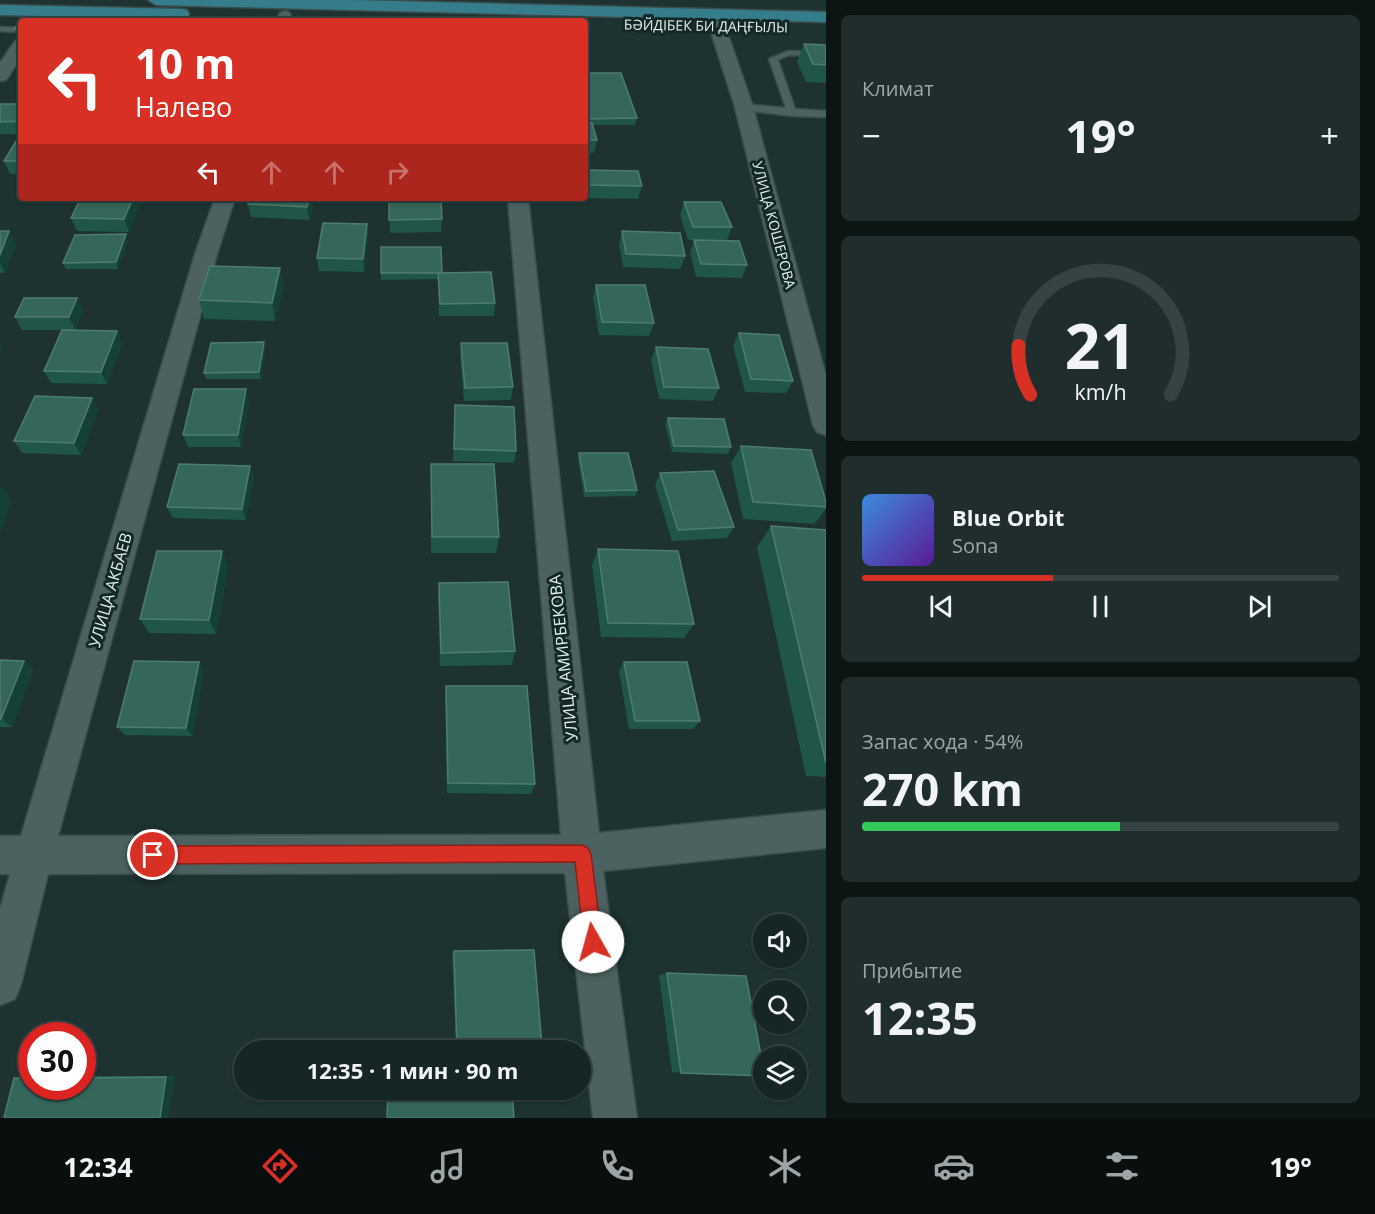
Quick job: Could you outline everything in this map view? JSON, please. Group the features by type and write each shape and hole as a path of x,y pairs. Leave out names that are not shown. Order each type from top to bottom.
{"main road":[{"name":"БӘЙДІБЕК БИ ДАҢҒЫЛЫ","path":"156,0 715,20 826,29"},
{"path":"0,10 39,16 202,18"},
{"name":"БӘЙДІБЕК БИ ДАҢҒЫЛЫ","path":"588,24 826,17"}],"street":[{"name":"УЛИЦА КОШЕРОВА","path":"715,20 744,107 826,425"},
{"path":"0,76 18,49"},
{"name":"УЛИЦА АКБАЕВ","path":"0,984 17,855 224,201"},
{"name":"УЛИЦА АМИРБЕКОВА","path":"518,201 582,854 615,1118"},
{"path":"17,855 582,854 826,830"}],"lane":[{"path":"0,29 18,30"},
{"path":"792,113 773,58 788,53 826,54"},
{"path":"744,107 792,113 826,114"}],"building":[{"path":"804,44 826,45 826,65 813,64"},
{"path":"588,73 621,73 637,118 588,119"},
{"path":"0,104 18,104 18,121 0,122"},
{"path":"588,123 592,123 597,140 588,140"},
{"path":"18,138 18,161 4,161"},
{"path":"588,170 638,171 642,186 588,185"},
{"path":"80,201 132,201 124,219 71,218"},
{"path":"250,201 309,201 307,207 248,204"},
{"path":"389,201 441,201 442,219 389,220"},
{"path":"684,202 721,202 732,227 693,227"},
{"path":"323,223 367,224 363,259 317,258"},
{"path":"0,231 9,231 0,255"},
{"path":"622,231 680,233 685,256 626,254"},
{"path":"126,234 116,262 63,263 75,235"},
{"path":"694,240 739,241 747,265 701,264"},
{"path":"381,247 441,247 442,273 381,273"},
{"path":"210,266 280,268 272,303 199,300"},
{"path":"491,272 495,303 440,304 438,273"},
{"path":"596,285 645,285 654,323 602,322"},
{"path":"24,298 77,298 69,317 15,317"},
{"path":"62,330 117,331 101,372 44,371"},
{"path":"739,333 779,335 793,381 751,379"},
{"path":"264,342 259,372 204,373 211,343"},
{"path":"461,343 507,343 513,387 465,388"},
{"path":"656,347 708,349 719,388 664,387"},
{"path":"194,389 246,389 238,435 183,435"},
{"path":"35,396 92,398 74,443 14,441"},
{"path":"455,405 514,407 516,451 454,449"},
{"path":"668,418 724,419 731,447 674,446"},
{"path":"741,446 811,450 826,507 753,502"},
{"path":"579,453 628,453 637,490 586,491"},
{"path":"179,464 250,466 242,509 167,507"},
{"path":"431,464 494,464 499,537 432,537"},
{"path":"714,471 734,527 678,530 660,473"},
{"path":"771,526 826,530 826,763"},
{"path":"598,549 678,551 694,624 608,623"},
{"path":"157,551 222,551 209,620 140,619"},
{"path":"508,582 515,651 441,653 439,583"},
{"path":"0,660 24,661 1,719 0,719"},
{"path":"134,661 199,662 186,728 117,727"},
{"path":"624,662 687,662 700,721 635,721"},
{"path":"446,686 527,686 535,784 448,783"},
{"path":"534,950 541,1040 457,1040 454,951"},
{"path":"667,973 746,976 753,1013 753,1034 757,1034 759,1046 753,1046 753,1076 681,1073"},
{"path":"166,1077 160,1118 4,1118 14,1078 18,1078 18,1100 96,1100 96,1078"},
{"path":"388,1100 513,1100 514,1118 387,1118"}],"route":[{"path":"153,855 582,854 593,942"}]}
